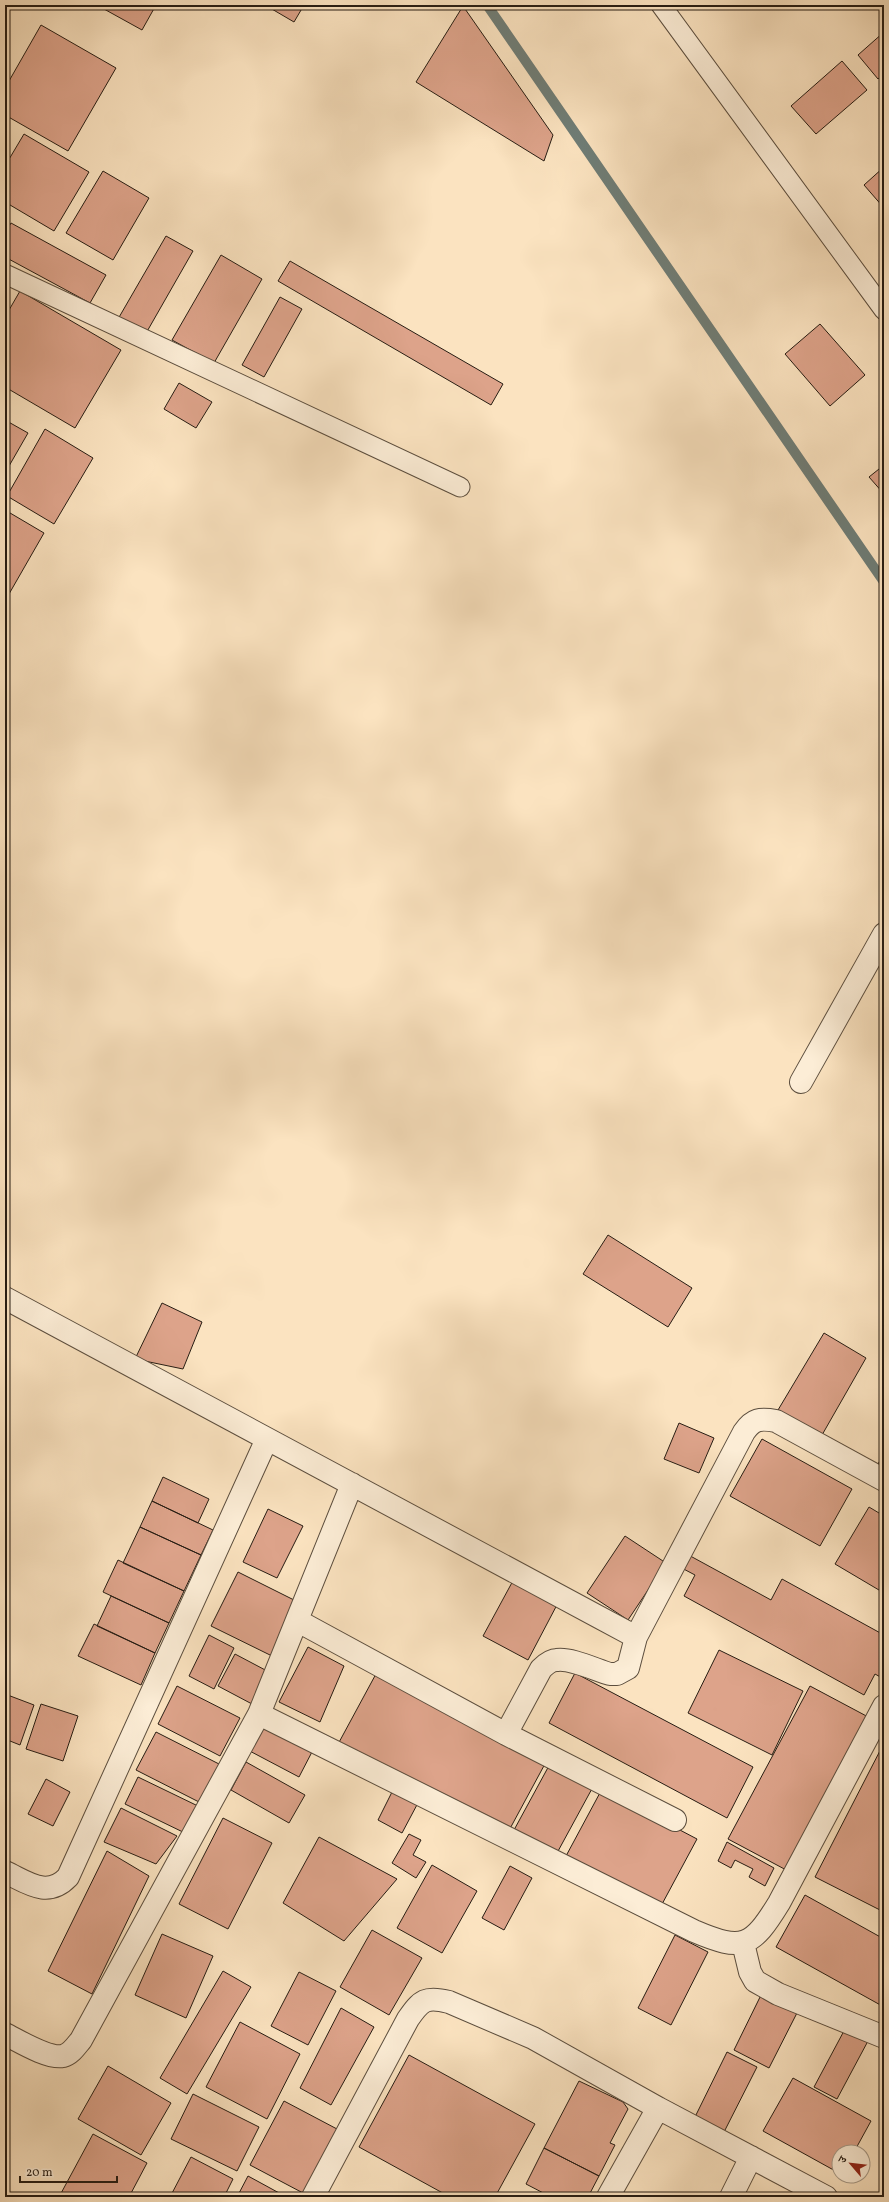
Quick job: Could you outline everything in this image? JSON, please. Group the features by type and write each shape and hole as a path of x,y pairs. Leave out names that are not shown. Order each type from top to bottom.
{"street":[{"path":"801,1082 884,934"},
{"path":"5,1298 266,1441 352,1484 636,1637"},
{"path":"506,1734 541,1669 548,1662 557,1660 566,1661 610,1674 618,1674 628,1668 636,1637 750,1423 761,1418 776,1421 884,1480"},
{"path":"5,1872 45,1888 54,1888 68,1877 266,1441"},
{"path":"5,2034 54,2057 64,2056 73,2051 82,2040 259,1714 298,1621 352,1484"},
{"path":"298,1621 506,1734 676,1820"},
{"path":"259,1714 694,1931 728,1943 743,1943 754,1937 763,1928 779,1903 884,1706"},
{"path":"743,1943 748,1967 755,1981 778,1994 884,2037"},
{"path":"313,2197 408,2019 417,2006 425,1999 437,1999 449,2002 533,2038 658,2108 826,2197"},
{"path":"608,2197 658,2108"},
{"path":"731,2197 751,2157"}],"lane":[{"path":"662,5 884,310"},
{"path":"5,274 460,487"}],"building":[{"path":"106,5 156,5 142,30 104,9"},
{"path":"265,5 304,5 294,22"},
{"path":"463,6 553,135 544,161 416,82"},
{"path":"41,25 116,68 68,151 5,115 5,88"},
{"path":"884,32 884,74 878,79 858,55"},
{"path":"842,61 867,90 816,134 791,106"},
{"path":"24,134 89,172 54,231 5,202 5,166"},
{"path":"884,167 884,208 864,185"},
{"path":"103,171 149,198 113,260 66,233"},
{"path":"11,223 106,275 90,303 5,257 5,233"},
{"path":"166,236 193,251 145,335 118,319"},
{"path":"221,255 262,279 214,363 172,340"},
{"path":"290,261 503,384 491,405 278,281"},
{"path":"20,291 121,350 75,428 5,387 5,317"},
{"path":"280,297 302,309 264,377 242,365"},
{"path":"820,324 865,375 830,406 785,354"},
{"path":"179,383 212,402 196,428 164,409"},
{"path":"5,420 28,433 5,473"},
{"path":"45,429 93,458 54,524 7,496"},
{"path":"884,465 884,494 869,477"},
{"path":"5,510 44,533 9,594 5,591"},
{"path":"608,1235 692,1288 668,1327 583,1274"},
{"path":"162,1303 202,1322 183,1369 135,1359"},
{"path":"824,1333 866,1358 822,1435 778,1410"},
{"path":"679,1423 714,1438 699,1473 664,1459"},
{"path":"762,1439 852,1489 820,1546 730,1496"},
{"path":"884,1453 884,1470 877,1466"},
{"path":"163,1477 209,1499 198,1523 152,1501"},
{"path":"152,1501 213,1530 201,1555 140,1527"},
{"path":"869,1507 884,1516 884,1593 835,1564"},
{"path":"268,1509 303,1526 277,1578 243,1562"},
{"path":"140,1527 201,1555 184,1591 123,1563"},
{"path":"625,1536 666,1563 628,1620 587,1593"},
{"path":"683,1552 771,1600 782,1579 884,1635 884,1679 875,1674 864,1695 684,1596 695,1575 676,1565"},
{"path":"118,1560 184,1591 169,1623 103,1592"},
{"path":"238,1572 298,1602 272,1656 211,1626"},
{"path":"515,1577 559,1601 528,1660 483,1636"},
{"path":"111,1596 169,1623 155,1653 97,1626"},
{"path":"94,1624 155,1653 141,1685 78,1656"},
{"path":"209,1635 234,1648 214,1689 189,1676"},
{"path":"308,1647 344,1666 320,1722 279,1702"},
{"path":"719,1650 803,1691 772,1755 688,1713"},
{"path":"235,1654 269,1672 252,1704 218,1686"},
{"path":"377,1672 546,1762 506,1836 337,1746"},
{"path":"575,1673 753,1767 727,1818 549,1723"},
{"path":"177,1686 240,1718 220,1756 158,1724"},
{"path":"810,1686 872,1719 790,1872 728,1839"},
{"path":"5,1694 34,1705 20,1745 5,1739"},
{"path":"41,1704 78,1716 63,1761 26,1749"},
{"path":"259,1721 313,1750 299,1777 244,1748"},
{"path":"156,1732 221,1765 201,1803 136,1770"},
{"path":"884,1743 884,1902 880,1910 815,1877"},
{"path":"246,1762 305,1795 289,1823 231,1790"},
{"path":"551,1762 594,1785 557,1853 514,1830"},
{"path":"138,1777 200,1807 187,1834 125,1804"},
{"path":"46,1779 70,1792 53,1826 28,1814"},
{"path":"394,1788 419,1801 402,1833 378,1820"},
{"path":"602,1789 697,1839 661,1906 566,1856"},
{"path":"121,1808 177,1836 156,1864 104,1842"},
{"path":"223,1818 272,1843 228,1929 179,1904"},
{"path":"409,1834 421,1840 413,1855 426,1862 416,1878 392,1863"},
{"path":"319,1837 397,1879 344,1941 283,1903"},
{"path":"727,1842 774,1868 765,1886 749,1877 753,1869 735,1860 731,1868 718,1861"},
{"path":"107,1851 149,1876 92,1994 48,1971"},
{"path":"432,1865 477,1891 442,1953 397,1928"},
{"path":"510,1866 532,1878 504,1930 482,1918"},
{"path":"805,1895 884,1939 884,2007 776,1947"},
{"path":"372,1930 422,1958 389,2015 340,1987"},
{"path":"162,1934 213,1956 186,2018 135,1995"},
{"path":"675,1935 708,1952 671,2025 638,2008"},
{"path":"223,1971 251,1987 187,2094 160,2078"},
{"path":"299,1972 336,1991 308,2045 271,2026"},
{"path":"763,1991 799,2009 769,2068 734,2050"},
{"path":"341,2008 374,2027 331,2105 300,2088"},
{"path":"240,2022 300,2054 267,2119 206,2087"},
{"path":"845,2029 868,2041 837,2099 814,2087"},
{"path":"727,2052 757,2067 722,2136 693,2121"},
{"path":"409,2055 535,2124 495,2197 450,2197 359,2147"},
{"path":"108,2066 171,2103 141,2155 78,2119"},
{"path":"793,2078 871,2121 858,2144 831,2144 831,2169 763,2131"},
{"path":"579,2081 623,2102 628,2109 610,2143 615,2145 599,2176 544,2148"},
{"path":"193,2094 259,2127 237,2171 171,2139"},
{"path":"284,2101 337,2129 303,2193 250,2165"},
{"path":"93,2134 147,2163 129,2197 59,2197"},
{"path":"544,2148 599,2176 588,2197 551,2197 526,2184"},
{"path":"191,2157 233,2179 224,2197 170,2197"},
{"path":"248,2176 281,2194 280,2197 237,2197"}],"waterway":[{"path":"487,5 884,582"}]}
